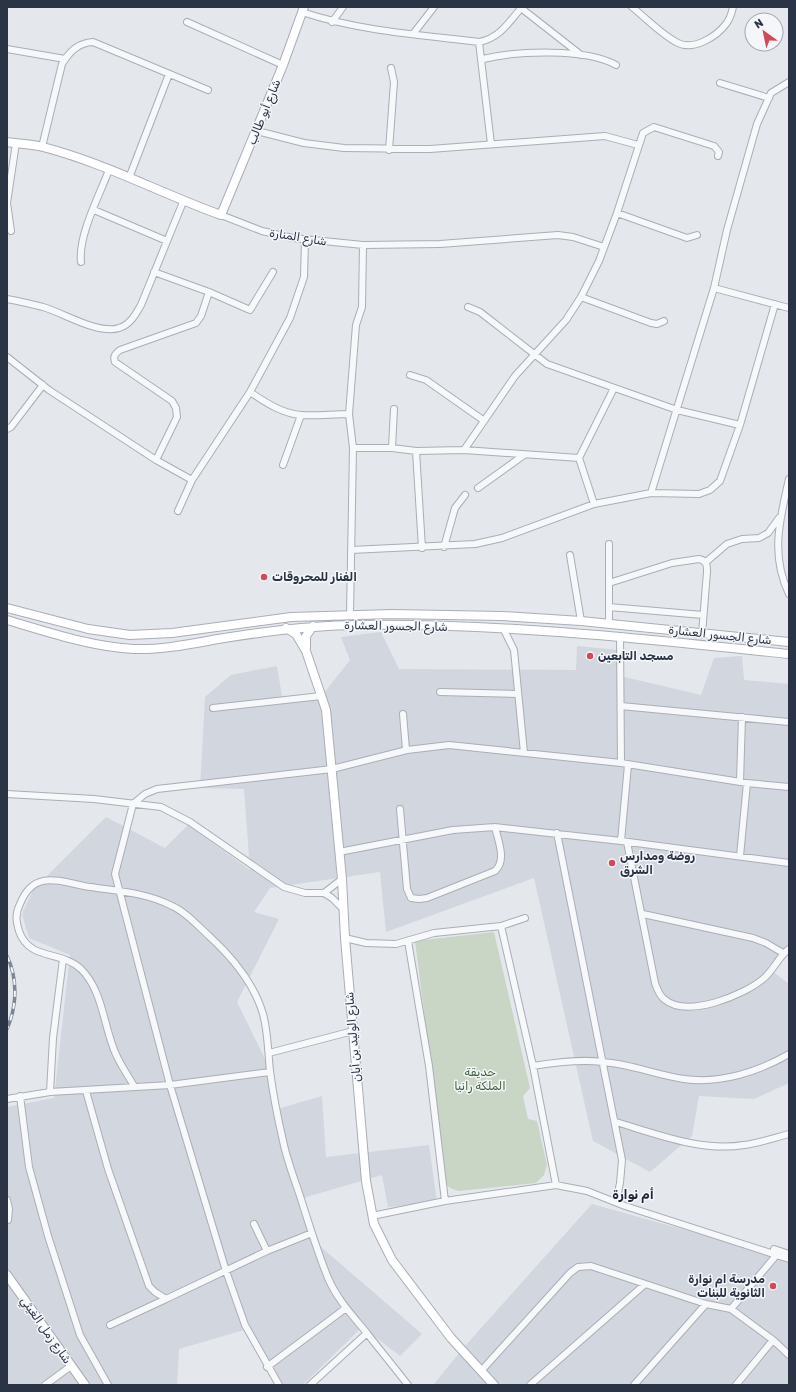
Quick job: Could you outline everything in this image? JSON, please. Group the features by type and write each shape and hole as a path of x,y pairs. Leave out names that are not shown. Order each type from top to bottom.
{"main road":[{"name":"شارع أبو طالب","path":"221,216 283,65 303,10"},
{"name":"شارع المنارة","path":"7,142 42,147 84,160 183,202 221,216"},
{"name":"شارع الجسور العشارة","path":"7,608 88,629 139,635 204,629 285,618 392,614 502,616 581,621 789,642"},
{"path":"392,614 392,624"},
{"name":"شارع الجسور العشارة","path":"7,620 82,641 116,648 135,649 170,647 286,628 392,624 503,628 620,636 789,654"},
{"name":"شارع الوليد بن أبان","path":"306,651 306,636 312,626"},
{"name":"شارع الوليد بن أبان","path":"286,628 296,634 306,651 326,710 342,879 345,938 366,1181 372,1216 385,1249 404,1278 451,1338 494,1385"},
{"name":"شارع زمل الغيثي","path":"7,1275 84,1385"}],"street":[{"path":"332,22 343,7"},
{"path":"413,34 434,7"},
{"path":"303,10 332,22 480,42 488,40 501,33 521,7 582,54"},
{"path":"632,7 679,44 688,45 696,44 715,36 727,22 733,7"},
{"path":"187,22 283,65"},
{"path":"42,147 62,64 70,52 78,46 93,42 208,90"},
{"path":"480,42 491,144"},
{"path":"7,49 65,59"},
{"path":"483,59 509,54 582,54 604,58 616,65"},
{"path":"389,150 394,82 391,68"},
{"path":"129,178 169,74"},
{"path":"651,493 714,288 747,157 757,124 769,98 776,89 789,82"},
{"path":"720,83 769,98"},
{"path":"464,450 483,420 515,376 566,320 581,297 591,279 617,213 643,133 654,127 714,146 719,152 718,156"},
{"path":"256,131 304,143 344,148 389,150 605,136 638,145"},
{"path":"11,231 7,203 16,143"},
{"path":"81,262 81,247 109,170"},
{"path":"7,299 44,307 98,327 115,329 127,324 134,317 183,202"},
{"path":"94,210 167,241"},
{"path":"617,213 687,238 697,235"},
{"name":"شارع المنارة","path":"221,216 262,231 305,240 363,245 440,244 558,235 604,246"},
{"path":"178,511 192,480 250,392 275,349 298,298 305,264 305,240"},
{"path":"350,615 353,448 349,414 356,325 362,307 363,245"},
{"path":"154,272 209,292 250,310 273,272"},
{"path":"714,288 789,308"},
{"path":"156,460 177,417 176,408 172,402 115,362 115,354 120,350 196,323 201,316 209,292"},
{"path":"581,297 651,323 657,324 664,321"},
{"path":"351,550 422,548 475,544 502,538 594,504 651,493 699,494 710,490 720,481 740,426 775,304"},
{"path":"468,307 480,312 533,355 547,364 677,410 740,426"},
{"path":"7,357 43,385 156,460 192,480"},
{"path":"410,375 426,380 483,420"},
{"path":"7,429 11,427 43,385"},
{"path":"594,504 579,458 614,388"},
{"path":"250,392 276,408 301,415 349,414"},
{"path":"392,448 394,409"},
{"path":"283,465 301,415"},
{"path":"353,448 392,448 416,451 464,450 579,458"},
{"path":"416,451 422,548"},
{"path":"478,488 524,454"},
{"path":"789,479 777,548 779,564 789,594"},
{"path":"444,546 455,508 465,496"},
{"path":"706,562 726,544 742,539 759,538 768,533 782,513"},
{"path":"609,544 609,624"},
{"path":"570,555 581,621"},
{"path":"609,583 672,563 699,559 706,562"},
{"path":"702,634 707,572 706,562"},
{"path":"609,607 704,615"},
{"path":"503,628 514,646 524,753"},
{"path":"620,636 621,764"},
{"path":"440,692 518,694"},
{"path":"214,708 321,696"},
{"path":"621,706 789,722"},
{"path":"403,714 406,750"},
{"path":"740,782 742,718"},
{"path":"279,1385 267,1367 245,1325 226,1271 170,1085 119,893 115,874 133,804 145,794 157,789 332,769 406,750 449,745 621,764 747,783 789,787"},
{"path":"628,765 624,842 643,914 655,983 664,1000 673,1004 684,1006 701,1005 727,999 742,992 768,975 783,953 789,949"},
{"path":"740,856 747,783"},
{"path":"7,794 94,799 149,805 169,810 196,826 284,887 305,893 324,893 332,898 343,909"},
{"path":"400,809 407,889 411,898 419,899 495,871 499,867 501,860 495,827"},
{"path":"339,852 469,827 495,827 557,833 789,863"},
{"path":"557,833 616,1122 622,1160 616,1202"},
{"path":"134,1086 115,1052 102,1005 88,976 78,966 63,959 31,949 21,938 16,922 17,913 20,902 30,887 36,882 51,879 119,893 149,896 176,907 220,947 239,969 256,996 263,1014 269,1053 270,1072 287,1158 312,1233 334,1290 346,1308 408,1385"},
{"path":"324,893 342,879"},
{"path":"643,914 753,938 766,943 783,953"},
{"path":"345,938 380,944 396,944 434,933 501,926 525,918"},
{"path":"501,926 533,1066 556,1184"},
{"path":"408,941 429,1066 445,1201"},
{"path":"50,1092 53,1038 63,959"},
{"path":"269,1053 353,1031"},
{"path":"533,1066 580,1060 604,1062 685,1079 708,1080 735,1077 778,1061 789,1054"},
{"path":"7,1099 50,1092 170,1085 270,1072"},
{"path":"86,1091 108,1169 149,1286 154,1292 166,1299"},
{"path":"20,1096 26,1155 48,1236 80,1336 108,1385"},
{"path":"616,1122 671,1138 718,1147 745,1145 789,1134"},
{"path":"372,1216 445,1201 556,1184 587,1191 680,1223 778,1253 789,1259"},
{"path":"7,1200 9,1209 8,1220"},
{"path":"254,1224 267,1251"},
{"path":"110,1326 267,1251 312,1233"},
{"path":"778,1253 789,1254"},
{"path":"731,1309 778,1253"},
{"path":"481,1371 574,1269 582,1266 591,1266 644,1285 706,1304 731,1309 773,1340 789,1355"},
{"path":"530,1385 644,1285"},
{"path":"634,1385 706,1304"},
{"path":"267,1367 346,1308"},
{"path":"310,1385 367,1333"},
{"path":"736,1385 773,1340"},
{"path":"44,1385 71,1366"}],"shaded area":[{"path":"381,632 399,669 576,670 577,646 619,650 620,676 701,695 714,658 742,656 744,680 789,684 789,952 767,967 789,984 789,1083 754,1099 699,1096 692,1136 650,1172 593,1141 534,878 386,932 380,872 270,888 254,912 279,919 237,1002 267,1063 277,1109 322,1096 326,1157 429,1145 437,1202 388,1207 382,1175 303,1198 321,1247 422,1334 400,1356 362,1327 303,1385 281,1385 251,1328 179,1349 177,1385 7,1385 7,1107 54,1098 70,955 29,938 22,914 33,890 106,817 165,848 188,825 250,870 244,789 200,788 205,697 231,675 277,666 283,703 320,698 350,660 341,637"},
{"path":"592,1204 764,1252 789,1262 789,1385 433,1385 465,1346"}],"green space":[{"name":"حديقة الملكة رانيا","path":"494,932 530,1088 523,1096 528,1119 537,1121 547,1165 544,1175 536,1183 459,1191 446,1185 415,941"}],"railway":[{"path":"7,956 11,965 15,992 13,1011 7,1029"}],"place":[{"name":"الفنار للمحروقات","path":"264,577"},
{"name":"مسجد التابعين","path":"590,656"},
{"name":"روضة ومدارس الشرق","path":"612,863"},
{"name":"مدرسة ام نوارة الثانوية للبنات","path":"773,1286"}],"district":[{"name":"أم نوارة","path":"633,1194"}]}
